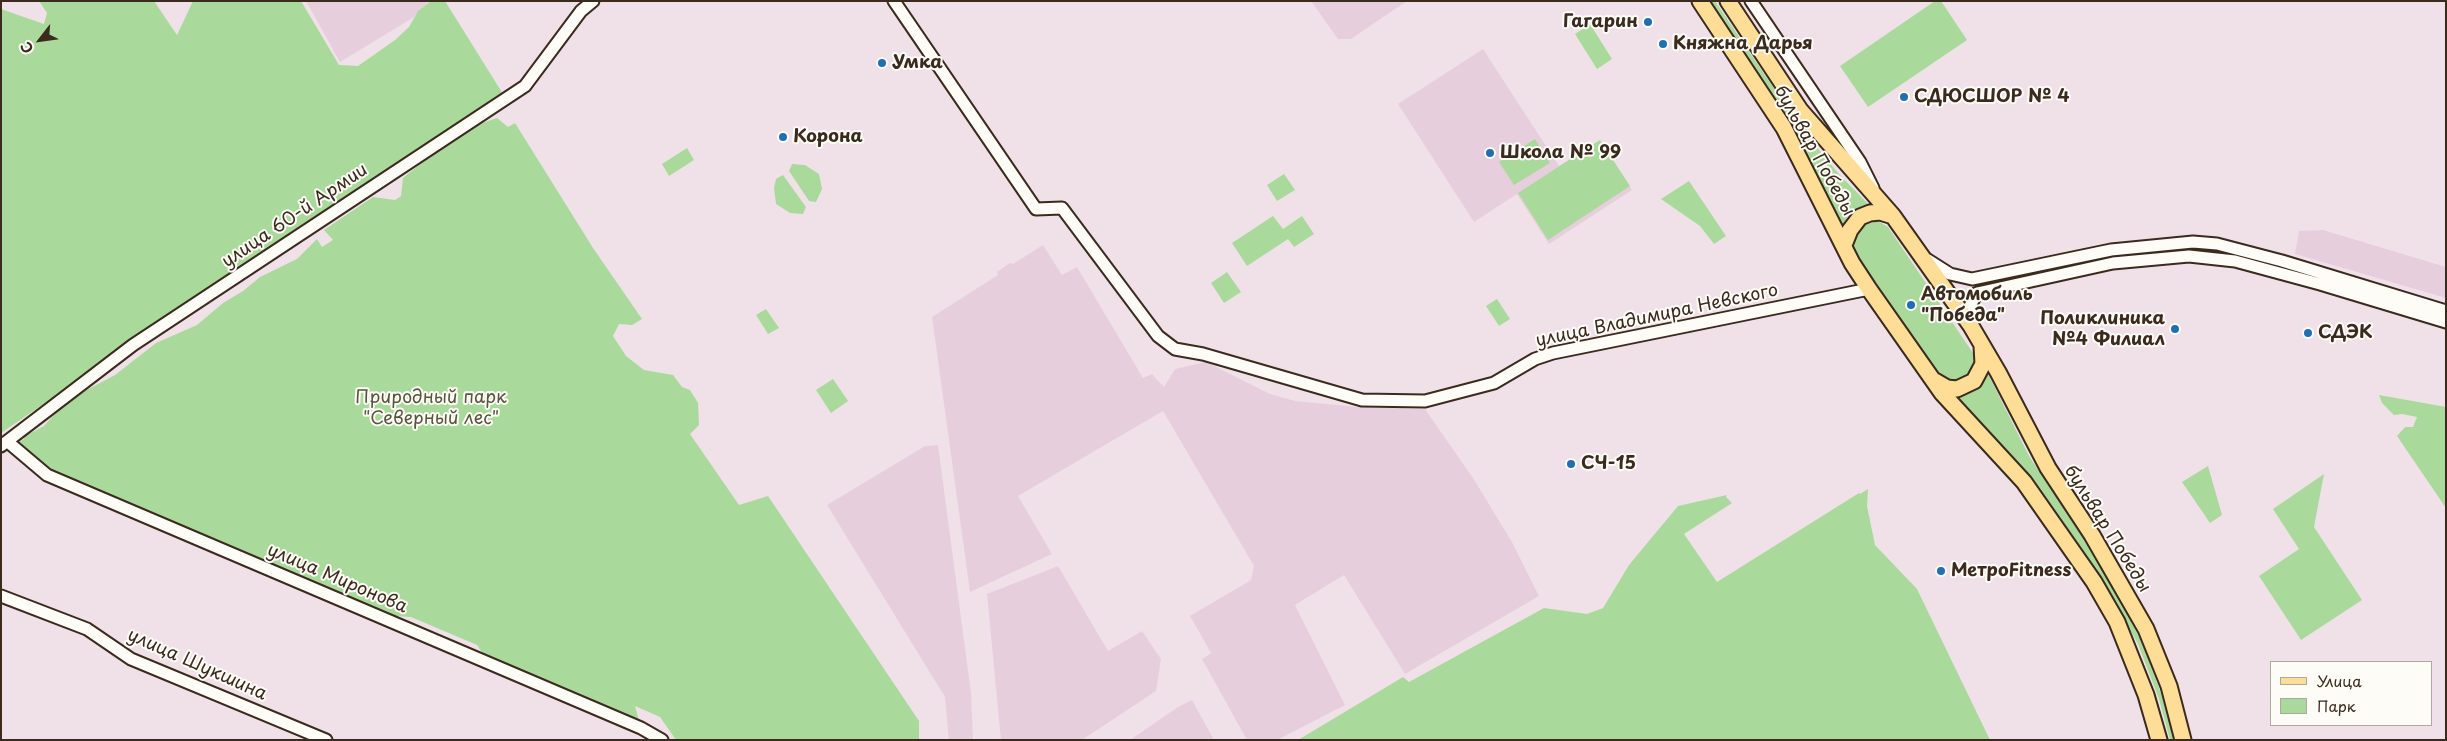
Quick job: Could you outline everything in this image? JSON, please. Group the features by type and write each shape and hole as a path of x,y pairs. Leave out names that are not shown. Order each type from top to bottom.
{"main road":[{"name":"бульвар Победы","path":"1700,1 1784,128 1852,263 1933,380 1962,415 2024,482 2094,582 2117,622 2146,695 2159,740"},
{"name":"бульвар Победы","path":"1728,1 1800,110 1893,216 1971,326 2048,468 2092,535 2146,629 2169,686 2183,740"},
{"name":"бульвар Победы","path":"1844,245 1850,230 1860,217 1880,212 1893,216"},
{"path":"1933,380 1947,388 1957,389 1974,381 1983,364 1982,345"}],"street":[{"name":"улица 60-й Армии","path":"5,444 133,345 525,86 581,11 593,1"},
{"name":"улица Владимира Невского","path":"894,1 1036,208 1062,208 1158,336 1180,351 1203,354 1362,400 1425,402 1494,383 1535,359 1553,353 1869,288"},
{"path":"1751,1 1860,162 1878,198"},
{"path":"1921,254 1935,267 1950,274 1972,279 2111,250 2193,242 2217,244 2282,261 2446,311"},
{"path":"1971,326 1970,306 1977,293 2113,263 2188,256 2235,261 2320,284 2446,322"},
{"name":"улица Миронова","path":"5,444 47,475 632,724 661,739"},
{"name":"улица Шукшина","path":"1,596 87,629 131,659 326,740"}],"shaded area":[{"path":"306,1 429,1 414,17 340,62"},
{"path":"1311,1 1407,1 1351,39 1338,39"},
{"name":"Школа № 99","path":"1483,49 1559,166 1600,140 1632,190 1549,244 1517,194 1474,222 1398,104"},
{"path":"2323,230 2446,267 2446,298 2295,254 2299,231"},
{"path":"1043,245 1062,275 1077,267 1143,378 1152,374 1164,387 1175,369 1206,362 1270,394 1295,401 1358,407 1425,409 1473,478 1512,542 1539,596 1405,674 1344,575 1295,605 1345,705 1277,740 1247,740 1202,659 1211,653 1190,616 1251,580 1254,566 1163,411 1018,496 1052,554 970,592 932,317 998,275 997,272 1010,263 1013,264"},
{"path":"938,445 971,693 973,740 949,740 945,697 827,505 925,446"},
{"path":"1058,566 1108,651 1142,631 1161,659 1156,691 1082,740 1001,740 987,594"},
{"path":"1192,700 1214,740 1130,740 1178,707"}],"green space":[{"path":"39,1 154,1 177,35 193,1 301,1 339,65 358,66 395,40 409,27 418,11 431,1 445,1 503,94 294,230 294,233 1,433 1,9 44,24 47,13"},
{"path":"1708,1 1715,1 1798,124 1838,173 1871,207 1864,207 1849,214 1842,226 1791,124"},
{"path":"1935,1 1941,1 1967,40 1868,107 1840,66"},
{"path":"1590,24 1612,59 1597,69 1575,34"},
{"name":"Природный парк \"Северный лес\"","path":"497,118 508,127 515,123 593,248 642,319 632,325 619,324 613,336 626,356 644,370 673,375 682,387 690,390 698,403 699,425 690,434 739,505 768,496 919,721 919,740 676,740 660,717 635,706 641,728 489,663 477,645 411,617 377,615 47,475 21,454 22,446 17,443 24,439 25,436 44,426 66,401 115,375 156,343 197,325 223,303 243,291 260,277 297,259 317,239 322,247 333,240 324,230 373,197 395,200 401,196 403,178 436,151 476,125"},
{"path":"1535,139 1550,163 1514,185 1499,162"},
{"path":"1600,140 1630,186 1548,240 1518,193"},
{"path":"687,148 694,160 669,176 662,164"},
{"path":"792,164 805,165 819,174 822,189 816,202 809,201 789,171"},
{"path":"1284,174 1295,190 1277,201 1267,185"},
{"path":"783,175 806,207 803,214 790,213 776,204 774,188 776,179"},
{"path":"1689,181 1726,236 1714,244 1700,226 1661,199"},
{"path":"1273,216 1283,229 1302,216 1314,234 1294,247 1288,239 1247,266 1232,243"},
{"path":"1878,221 1888,227 1975,356 1975,368 1968,378 1958,382 1946,381 1937,374 1860,259 1854,247 1854,237 1864,225"},
{"path":"1227,272 1241,292 1224,303 1211,283"},
{"path":"1497,299 1510,319 1499,326 1486,306"},
{"path":"766,309 779,328 768,334 756,315"},
{"path":"1987,372 2029,456 2101,566 2129,617 2142,643 2165,704 2174,740 2170,740 2159,699 2138,644 2096,569 2035,481 1955,395 1966,395 1977,390 1983,383"},
{"path":"833,379 848,401 831,413 816,390"},
{"path":"2379,395 2446,407 2446,508 2397,436 2405,427 2413,427 2417,417 2402,414 2394,415 2382,403"},
{"path":"2208,466 2222,515 2210,523 2182,482"},
{"path":"2324,474 2314,527 2362,600 2301,640 2259,576 2299,549 2273,509"},
{"path":"1868,489 1867,506 1875,545 1917,589 1990,740 1298,740 1403,677 1409,682 1544,608 1587,614 1603,608 1629,565 1678,506 1727,495 1726,497 1732,503 1684,534 1717,582"}],"place":[{"name":"Гагарин","path":"1648,22"},
{"name":"Княжна Дарья","path":"1663,44"},
{"name":"Умка","path":"882,63"},
{"name":"СДЮСШОР № 4","path":"1904,97"},
{"name":"Корона","path":"783,137"},
{"name":"Школа № 99","path":"1490,153"},
{"name":"Автомобиль \"Победа\"","path":"1911,305"},
{"name":"Поликлиника №4 Филиал","path":"2175,329"},
{"name":"СДЭК","path":"2308,333"},
{"name":"СЧ-15","path":"1571,464"},
{"name":"МетроFitness","path":"1941,571"}]}
